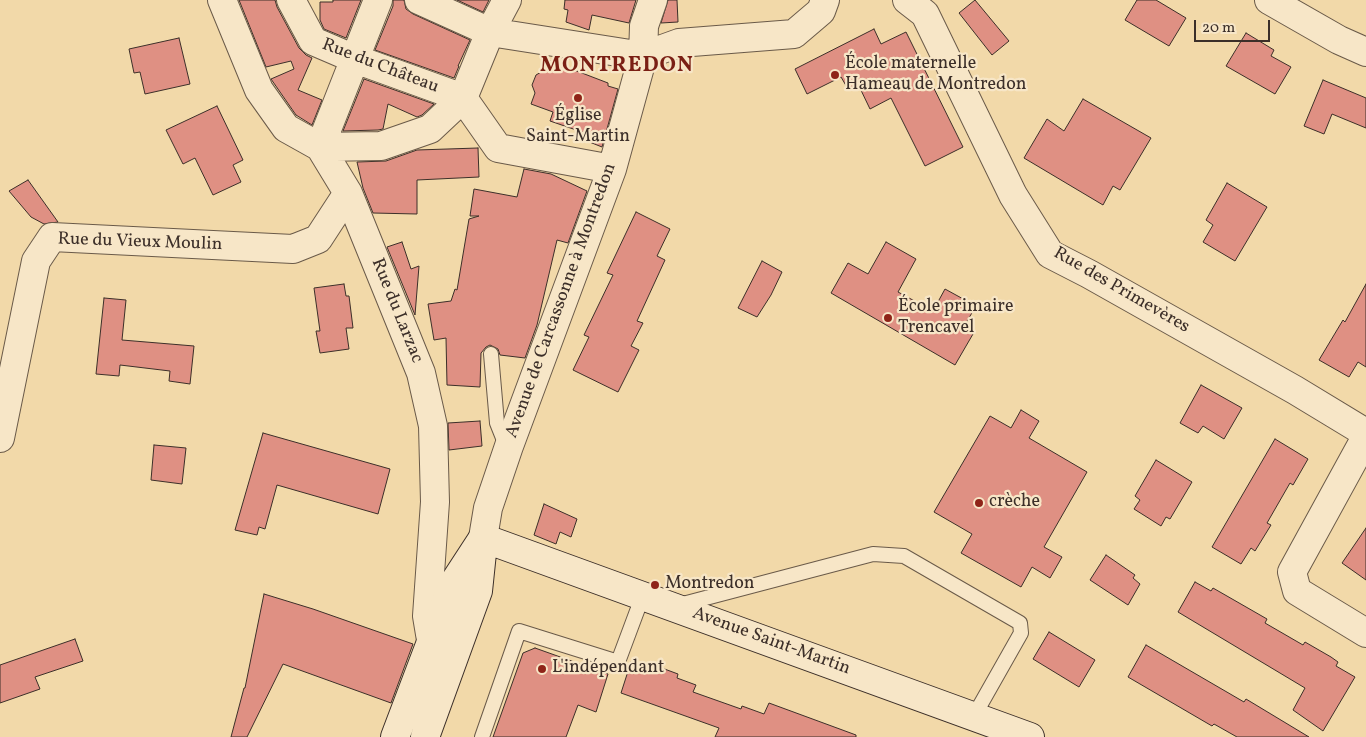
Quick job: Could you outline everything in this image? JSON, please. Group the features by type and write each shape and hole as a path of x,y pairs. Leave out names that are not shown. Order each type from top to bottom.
{"street":[{"name":"Rue du Larzac","path":"222,0 259,90 286,128 320,148 348,194 422,373 432,426 435,502 427,616 431,640"},
{"name":"Rue du Château","path":"291,0 313,41 463,98"},
{"path":"378,0 320,148 381,146 430,129 463,98 490,32 507,0"},
{"path":"419,0 490,32 643,56 679,43 794,34 821,11 825,0"},
{"name":"Avenue de Carcassonne à Montredon","path":"425,737 478,591 488,508 509,446 612,169 643,56 644,26 653,0"},
{"name":"Rue des Primevères","path":"907,0 925,14 1013,195 1050,254 1295,390 1366,433"},
{"path":"1276,2 1339,40 1366,52"},
{"path":"463,98 498,148 612,169"},
{"name":"Rue du Vieux Moulin","path":"0,438 36,261 52,237 293,249 318,239 348,194"},
{"path":"1366,437 1292,572 1297,591 1366,633"},
{"path":"395,737 453,584 483,538"},
{"name":"Avenue Saint-Martin","path":"483,538 1030,737"},
{"path":"431,640 456,650"}],"lane":[{"path":"490,354 497,423 503,438 509,446"},
{"path":"673,606 873,554 904,556 1020,623 1021,633 974,716"},
{"path":"482,737 519,631 618,662 642,595"}],"building":[{"path":"239,0 275,0 299,48 312,58 298,90 322,100 312,125 296,115 271,79 294,69 291,61 266,67"},
{"path":"333,0 361,0 346,38 324,29 320,20 320,2 333,2"},
{"path":"393,0 404,0 406,9 413,14 470,40 454,78 375,50 393,6"},
{"path":"457,0 489,0 483,12"},
{"path":"565,0 636,0 629,23 592,15 589,30 566,22 568,10 564,9"},
{"path":"668,0 677,0 678,22 661,23"},
{"path":"975,0 1009,41 992,55 959,13"},
{"path":"1137,0 1156,0 1186,18 1169,46 1125,20"},
{"path":"874,29 881,44 906,32 963,147 925,166 891,98 870,109 858,84 848,89 841,77 807,94 795,69"},
{"path":"1246,33 1274,50 1271,56 1291,67 1275,94 1226,66"},
{"path":"179,38 190,84 145,94 140,72 134,73 129,49"},
{"name":"Église Saint-Martin","path":"548,60 608,83 608,86 618,89 602,147 582,139 585,133 550,121 553,112 531,104 535,93 532,85 536,75 543,71"},
{"path":"364,79 434,104 417,117 388,104 383,129 343,131"},
{"path":"1323,80 1366,98 1366,128 1332,114 1324,134 1304,126"},
{"path":"1083,99 1151,138 1120,190 1113,186 1103,205 1024,158 1047,119 1064,131"},
{"path":"217,106 243,160 233,165 241,182 213,195 195,158 183,164 166,130"},
{"path":"478,148 479,177 417,180 417,214 373,213 363,188 357,162 386,161 417,150"},
{"path":"524,169 551,174 587,191 568,243 557,240 537,325 525,358 500,355 498,349 490,345 481,353 480,387 447,385 446,338 434,340 428,304 451,301 455,289 457,290 469,219 479,216 470,216 474,189 517,197"},
{"path":"28,180 58,222 44,224 31,217 9,191"},
{"path":"1227,183 1267,207 1235,261 1203,242 1213,225 1206,220"},
{"path":"636,212 670,229 657,256 665,260 637,321 643,323 631,346 639,350 618,392 573,370 589,337 584,335 613,275 607,273"},
{"path":"402,242 411,269 419,266 415,315 387,247"},
{"path":"886,242 916,259 898,292 933,311 945,289 976,306 963,328 973,334 955,365 831,293 848,263 868,274"},
{"path":"762,261 782,272 771,295 757,317 738,308"},
{"path":"344,284 346,296 349,296 353,328 346,328 349,349 320,353 316,331 320,331 314,288"},
{"path":"1366,284 1366,367 1358,362 1349,377 1319,360 1343,320 1345,322"},
{"path":"104,298 126,300 122,340 194,346 190,384 169,381 170,371 120,365 119,376 96,374"},
{"path":"1201,385 1242,408 1224,439 1203,426 1198,433 1180,423"},
{"name":"crèche","path":"1021,410 1039,421 1029,438 1087,472 1044,547 1062,557 1050,578 1032,567 1021,587 961,553 972,534 934,512 990,416 1011,428"},
{"path":"480,421 482,446 449,450 448,423"},
{"path":"263,433 390,469 378,514 277,485 265,529 259,527 257,535 235,530"},
{"path":"1275,439 1308,459 1293,485 1290,483 1267,523 1271,525 1255,551 1251,548 1241,564 1212,547"},
{"path":"154,445 186,448 182,484 151,480"},
{"path":"1156,460 1192,482 1170,519 1166,517 1161,526 1134,509 1140,500 1135,496"},
{"path":"544,504 577,519 571,537 560,532 556,544 534,535"},
{"path":"1366,528 1366,580 1342,563"},
{"path":"1106,555 1135,575 1133,578 1140,584 1128,605 1090,580"},
{"path":"1195,582 1211,591 1213,588 1267,619 1265,623 1303,645 1305,642 1331,657 1338,662 1336,666 1355,677 1323,731 1293,710 1305,688 1178,612"},
{"path":"264,594 413,644 391,703 283,664 247,737 231,737 245,688"},
{"path":"1049,632 1095,660 1079,687 1033,659"},
{"path":"75,639 83,661 35,677 40,689 0,703 0,665"},
{"path":"1146,645 1244,702 1246,699 1309,737 1237,737 1214,724 1212,726 1128,677"},
{"path":"535,648 608,674 596,712 578,705 566,737 493,737 523,653"},
{"path":"631,662 649,668 651,664 678,674 677,678 696,685 693,692 741,709 742,706 764,714 769,703 856,735 856,737 715,737 719,728 621,693"}],"place":[{"name":"École maternelle Hameau de Montredon","path":"835,75"},
{"name":"Église Saint-Martin","path":"578,98"},
{"name":"École primaire Trencavel","path":"888,318"},
{"name":"crèche","path":"979,503"},
{"name":"Montredon","path":"655,585"},
{"name":"L'indépendant","path":"542,669"}],"district":[{"name":"MONTREDON","path":"617,67"}]}
